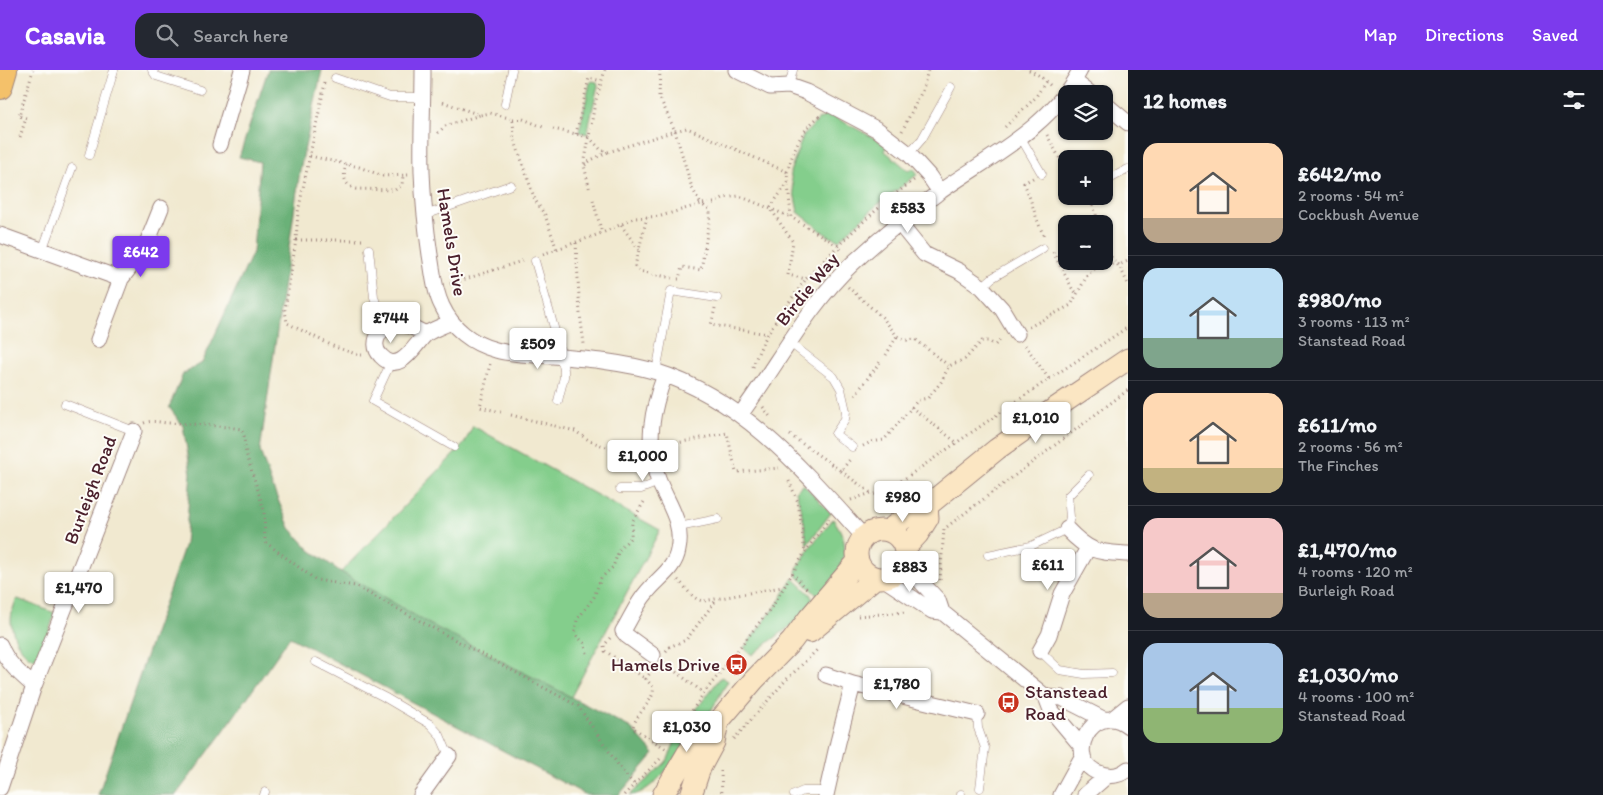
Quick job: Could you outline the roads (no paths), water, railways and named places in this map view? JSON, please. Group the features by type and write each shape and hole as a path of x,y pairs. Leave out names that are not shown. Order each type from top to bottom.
{"main road":[{"path":"0,87 5,70"},
{"path":"888,531 914,510 927,506 997,449 1128,359"},
{"path":"905,554 897,536 888,531 879,530 871,532 864,537 859,544 857,552 858,561 867,574 879,578 892,576 898,571 905,554 928,518 927,506"},
{"path":"663,795 701,734 718,722 754,680 792,641 808,618 858,561"},
{"path":"792,641 812,632 879,578"},
{"path":"692,795 700,768 714,742 718,722"}],"street":[{"path":"220,145 242,70"},
{"name":"Hamels Drive","path":"423,70 421,142 425,215 436,289 442,307 457,329 473,341 493,349 529,355 585,359 660,373 710,396 740,415 789,456 864,537"},
{"path":"736,70 770,87 789,86 806,92 894,141 909,154 940,192"},
{"name":"Birdie Way","path":"740,415 789,342 838,278 899,223 940,192 1021,138 1062,96 1077,75"},
{"path":"1113,110 1128,123"},
{"path":"98,340 121,279 144,248 161,208"},
{"path":"899,223 924,254 959,271 982,287 1002,309 1015,330"},
{"path":"0,235 121,279"},
{"path":"426,334 402,324 387,326 380,331 375,346 383,359 391,362 405,358 426,334 451,322"},
{"path":"656,658 623,631 646,592 668,571 678,551 679,527 659,482 651,448 651,429 660,373"},
{"name":"Burleigh Road","path":"0,788 34,686 134,431"},
{"path":"1067,529 1088,548 1103,552 1128,554"},
{"path":"1040,651 1049,635 1062,594 1088,548"},
{"path":"905,554 922,583 938,600 942,612 1046,697 1051,710 1083,751 1092,769 1100,774 1120,775"},
{"path":"879,578 932,611 942,612"},
{"path":"0,645 4,655 16,670 34,686"},
{"path":"826,675 853,684 977,714"},
{"path":"826,793 853,684"},
{"path":"1046,697 1062,698 1108,720"},
{"path":"1108,720 1128,706"},
{"path":"1061,795 1083,751 1087,732 1098,722 1108,720 1119,721 1128,726"},
{"path":"428,793 449,756"},
{"path":"1086,795 1120,775"}],"lane":[{"path":"88,155 114,70"},
{"path":"152,70 156,76 200,90"},
{"path":"505,104 512,70"},
{"path":"789,86 793,70"},
{"path":"335,78 390,97 423,97"},
{"path":"909,154 922,139 951,87"},
{"path":"1021,138 1042,174"},
{"path":"42,251 72,168"},
{"path":"1113,177 1128,169"},
{"path":"425,215 511,185"},
{"path":"982,287 992,278 1043,248"},
{"path":"369,249 374,297 378,310 387,326"},
{"path":"534,259 562,357 564,377 558,401"},
{"path":"660,373 670,291 717,298"},
{"path":"789,342 834,377 845,400 845,420 835,434 854,449"},
{"path":"391,362 373,401 454,447"},
{"path":"65,404 134,431"},
{"path":"988,555 1031,546 1043,542 1067,529 1070,517 1068,496 1089,475"},
{"path":"620,489 642,488 659,482"},
{"path":"679,527 718,519"},
{"path":"1040,651 1060,670 1084,674 1112,673"},
{"path":"316,662 384,697 430,724 440,735 449,756"},
{"path":"977,714 978,728 985,748 980,788"},
{"path":"794,795 803,791 826,793"}],"place":[{"name":"Hamels Drive","path":"736,664"},
{"name":"Stanstead Road","path":"1009,702"}]}
